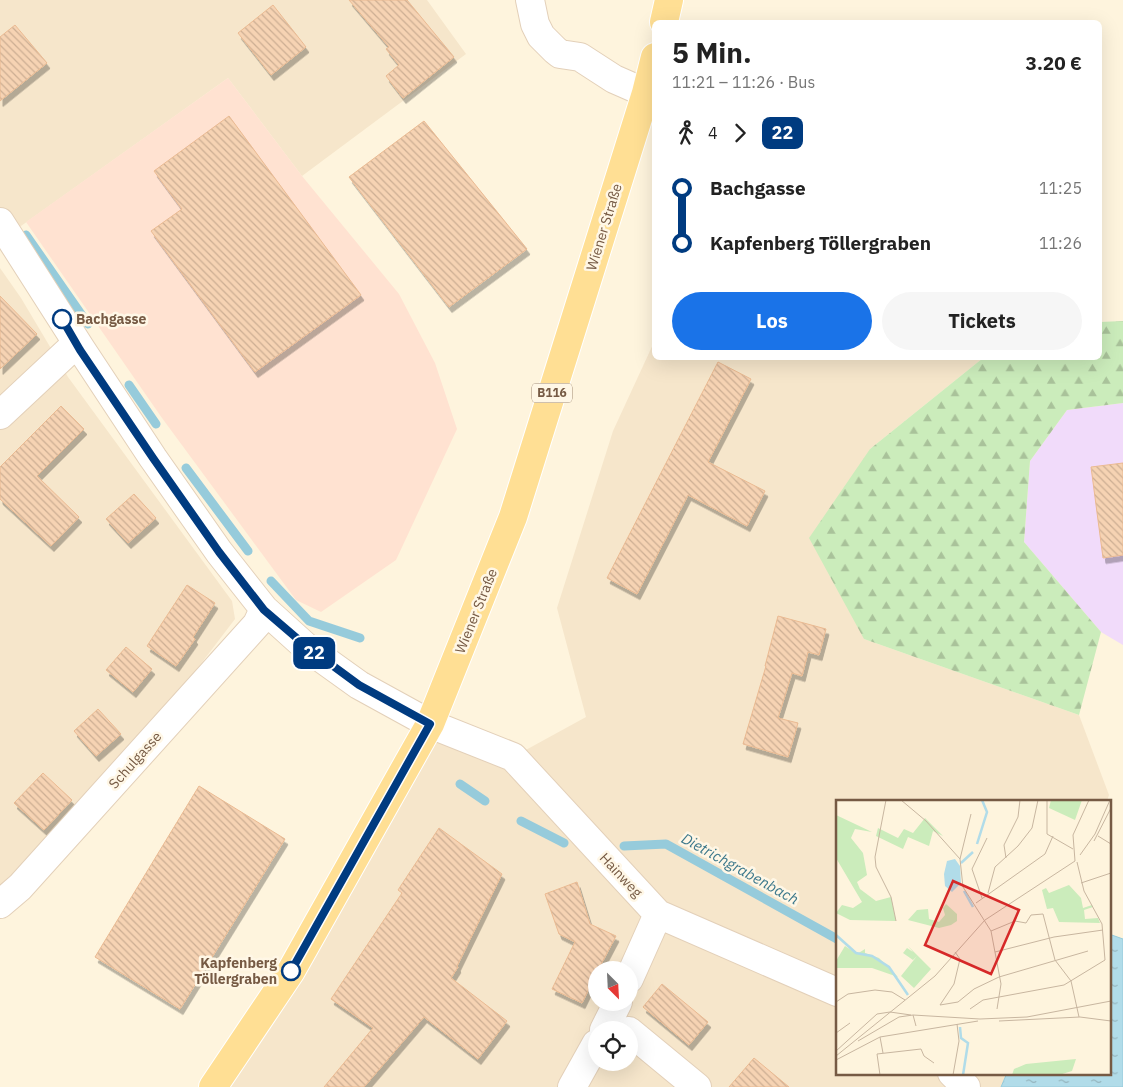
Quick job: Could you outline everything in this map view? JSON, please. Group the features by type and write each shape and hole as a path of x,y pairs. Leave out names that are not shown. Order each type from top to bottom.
{"main road":[{"path":"664,20 669,0"},
{"name":"Wiener Straße","path":"213,1087 291,971 430,724 513,518 646,93 652,68"}],"street":[{"path":"530,0 535,24 541,36 554,50 560,54 580,57 614,79 646,93"},
{"path":"0,222 158,466 219,552 264,610 306,646 359,685 430,724"},
{"path":"0,415 77,343"},
{"name":"Schulgasse","path":"0,904 20,887 257,624 264,610"},
{"name":"Hainweg","path":"430,724 513,757 658,914 836,992"},
{"path":"637,961 658,914"},
{"path":"638,1038 697,1087"},
{"path":"572,1087 588,1058"},
{"path":"953,1074 966,1087"}],"shaded area":[{"path":"0,0 427,0 466,54 302,176 228,78 0,241"},
{"path":"228,78 302,176 399,294 435,363 457,429 396,560 321,612 296,600 162,418 26,222"},
{"path":"0,268 21,298 68,377 232,601 235,619 152,728 0,892"},
{"path":"652,346 652,360 981,360 870,449 864,639 1079,715 1109,795 1107,800 836,800 836,1074 1007,1074 1001,1087 213,1087 430,724 513,757 586,717 557,608 613,431"},
{"path":"1123,403 1123,645 1101,632 1024,542 1030,461 1067,410"}],"green space":[{"path":"1123,321 1123,403 1067,410 1030,461 1024,542 1101,632 1079,715 864,639 809,538 870,449 981,360 1102,360 1102,322"}],"water":[{"path":"1110,934 1123,939 1123,1087 1001,1087 1007,1074 1110,1074"}],"building":[{"path":"349,0 407,0 454,57 403,98 386,76 399,65 386,49 389,47"},
{"path":"273,5 306,47 271,75 238,33"},
{"path":"15,25 47,63 0,101 0,37"},
{"path":"229,116 361,295 255,372 151,231 182,209 154,171"},
{"path":"424,121 527,249 449,307 349,177"},
{"path":"0,296 37,334 0,369"},
{"path":"718,362 751,379 708,462 765,491 747,526 688,495 637,594 607,578"},
{"path":"61,406 84,429 37,476 79,517 51,546 0,499 0,467"},
{"path":"1123,463 1123,555 1103,558 1091,467"},
{"path":"134,494 156,518 128,543 106,519"},
{"path":"187,585 215,603 193,637 195,639 176,666 147,646"},
{"path":"778,616 826,629 819,655 808,652 802,676 792,673 778,718 798,723 788,757 743,744 766,666"},
{"path":"126,647 152,669 133,692 106,670"},
{"path":"98,709 121,734 96,756 74,731"},
{"path":"43,773 72,800 44,830 14,803"},
{"path":"199,786 285,839 180,1009 95,957"},
{"path":"439,828 502,874 451,978 507,1021 478,1059 424,1017 364,1087 324,1087 373,1028 331,999 402,893 398,890"},
{"path":"577,882 590,924 616,936 603,961 588,961 588,991 582,1003 552,989 575,942 559,934 545,894"},
{"path":"662,984 708,1022 689,1045 643,1007"},
{"path":"754,1058 789,1087 729,1087"}],"waterway":[{"name":"Dietrichgrabenbach","path":"26,235 88,324"},
{"name":"Dietrichgrabenbach","path":"129,385 156,424"},
{"name":"Dietrichgrabenbach","path":"186,468 248,551"},
{"name":"Dietrichgrabenbach","path":"271,581 309,621 360,638"},
{"name":"Dietrichgrabenbach","path":"460,784 485,801"},
{"name":"Dietrichgrabenbach","path":"521,821 564,843"},
{"name":"Dietrichgrabenbach","path":"624,846 666,844 836,938"}],"bus line":[{"name":"22","path":"62,319 80,350 153,458 219,552 264,610 306,646 359,685 430,724 291,971"}],"place":[{"name":"Bachgasse","path":"62,319"},
{"name":"Kapfenberg Töllergraben","path":"291,971"}]}
